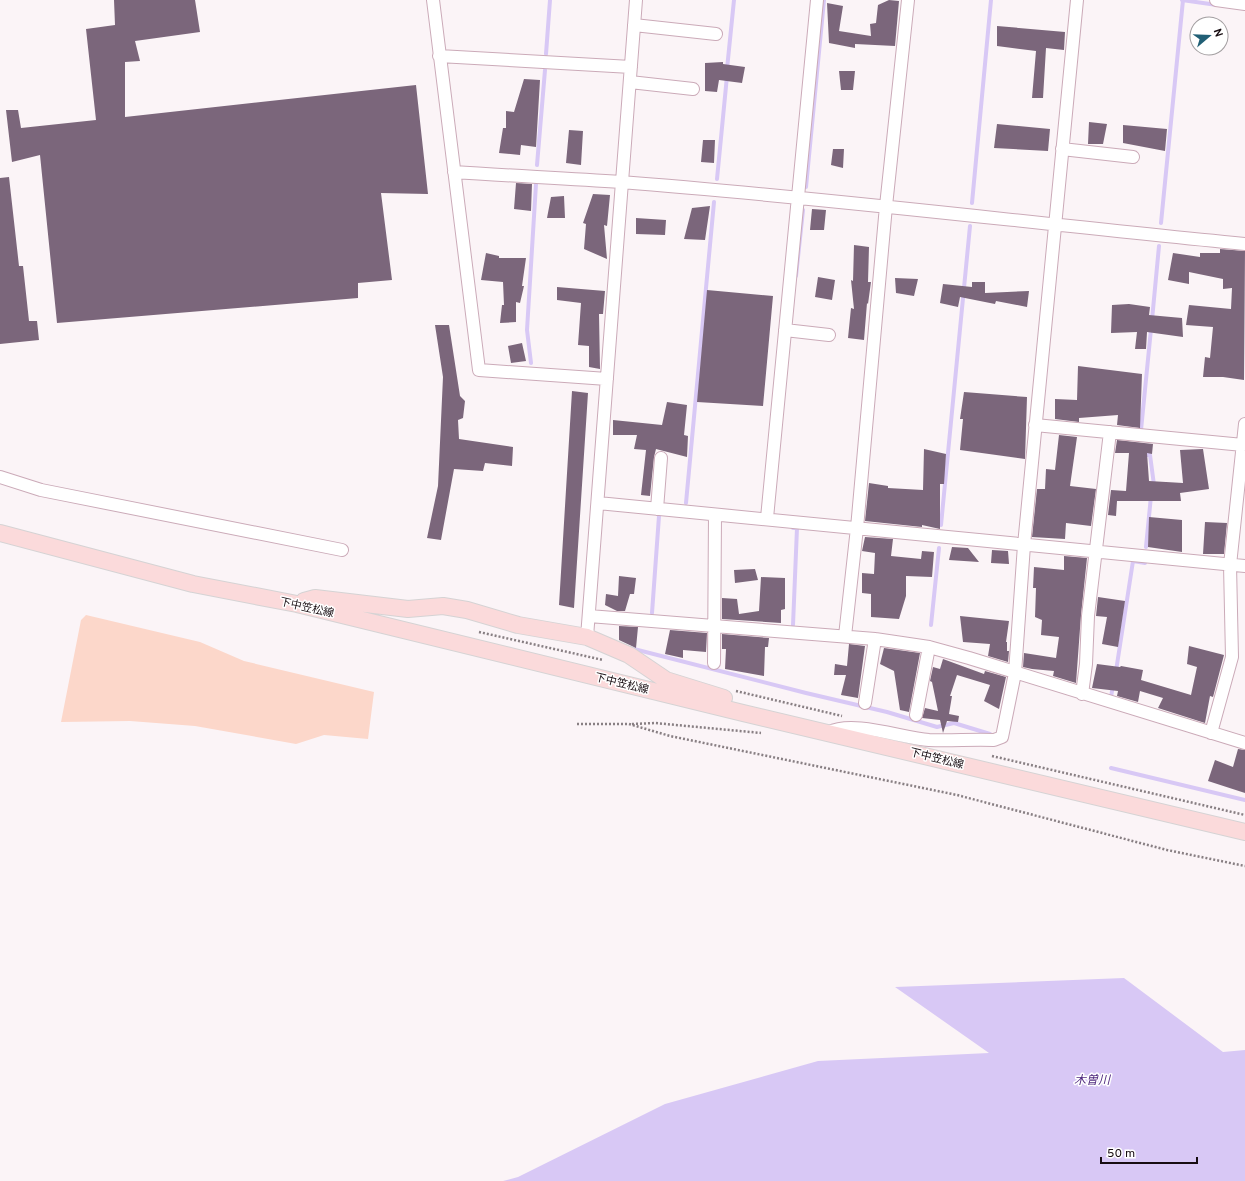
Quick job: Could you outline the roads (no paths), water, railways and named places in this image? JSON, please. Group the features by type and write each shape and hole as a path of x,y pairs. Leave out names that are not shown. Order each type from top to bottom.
{"main road":[{"name":"下中笠松線","path":"2,533 193,584 297,604 743,713 829,732 1245,832"},
{"path":"297,604 315,598 408,609 443,606 467,610 518,625 587,637 629,655 666,680 730,700 743,713"}],"street":[{"path":"433,0 479,370 607,379"},
{"path":"587,637 636,0"},
{"path":"767,518 818,0"},
{"path":"845,636 857,528 886,206 908,0"},
{"path":"829,732 838,728 879,731 929,740 994,740 1002,737 1015,673 1024,545 1035,425 1077,0"},
{"path":"1216,0 1245,4"},
{"path":"634,25 716,34"},
{"path":"439,56 631,67"},
{"path":"630,82 693,89"},
{"path":"1062,149 1133,157"},
{"path":"454,172 621,182 886,206 1054,225 1245,244"},
{"path":"785,330 829,335"},
{"path":"1211,733 1232,657 1230,565 1245,424"},
{"path":"1035,425 1243,446"},
{"path":"1082,694 1086,664 1088,616 1097,552 1110,432"},
{"path":"657,509 661,458"},
{"path":"0,476 41,490 342,550"},
{"path":"598,503 767,518 1245,566"},
{"path":"714,663 715,514"},
{"path":"589,616 845,636 875,639 929,648 1245,743"},
{"path":"865,703 875,639"},
{"path":"916,715 929,648"}],"water":[{"name":"木曽川","path":"1124,978 1223,1052 1245,1050 1245,1181 503,1181 518,1177 665,1104 818,1061 989,1053 895,987"}],"waterway":[{"path":"546,54 550,0"},
{"path":"727,69 734,0"},
{"path":"806,187 824,0"},
{"path":"972,203 991,0"},
{"path":"1182,0 1217,5"},
{"path":"1161,223 1183,0"},
{"path":"537,165 545,70"},
{"path":"717,179 727,76"},
{"path":"531,363 527,330 536,184"},
{"path":"686,503 714,202"},
{"path":"796,276 803,210"},
{"path":"941,525 970,226"},
{"path":"1152,320 1159,246"},
{"path":"1141,430 1151,329"},
{"path":"1142,455 1150,455 1154,485"},
{"path":"1146,547 1151,496"},
{"path":"652,613 659,516"},
{"path":"793,528 797,528 793,625"},
{"path":"931,625 939,548"},
{"path":"1116,671 1133,561 1145,563"},
{"path":"630,648 887,712 937,727 954,723 990,734"},
{"path":"1111,697 1113,685"},
{"path":"1111,768 1245,800"}]}
